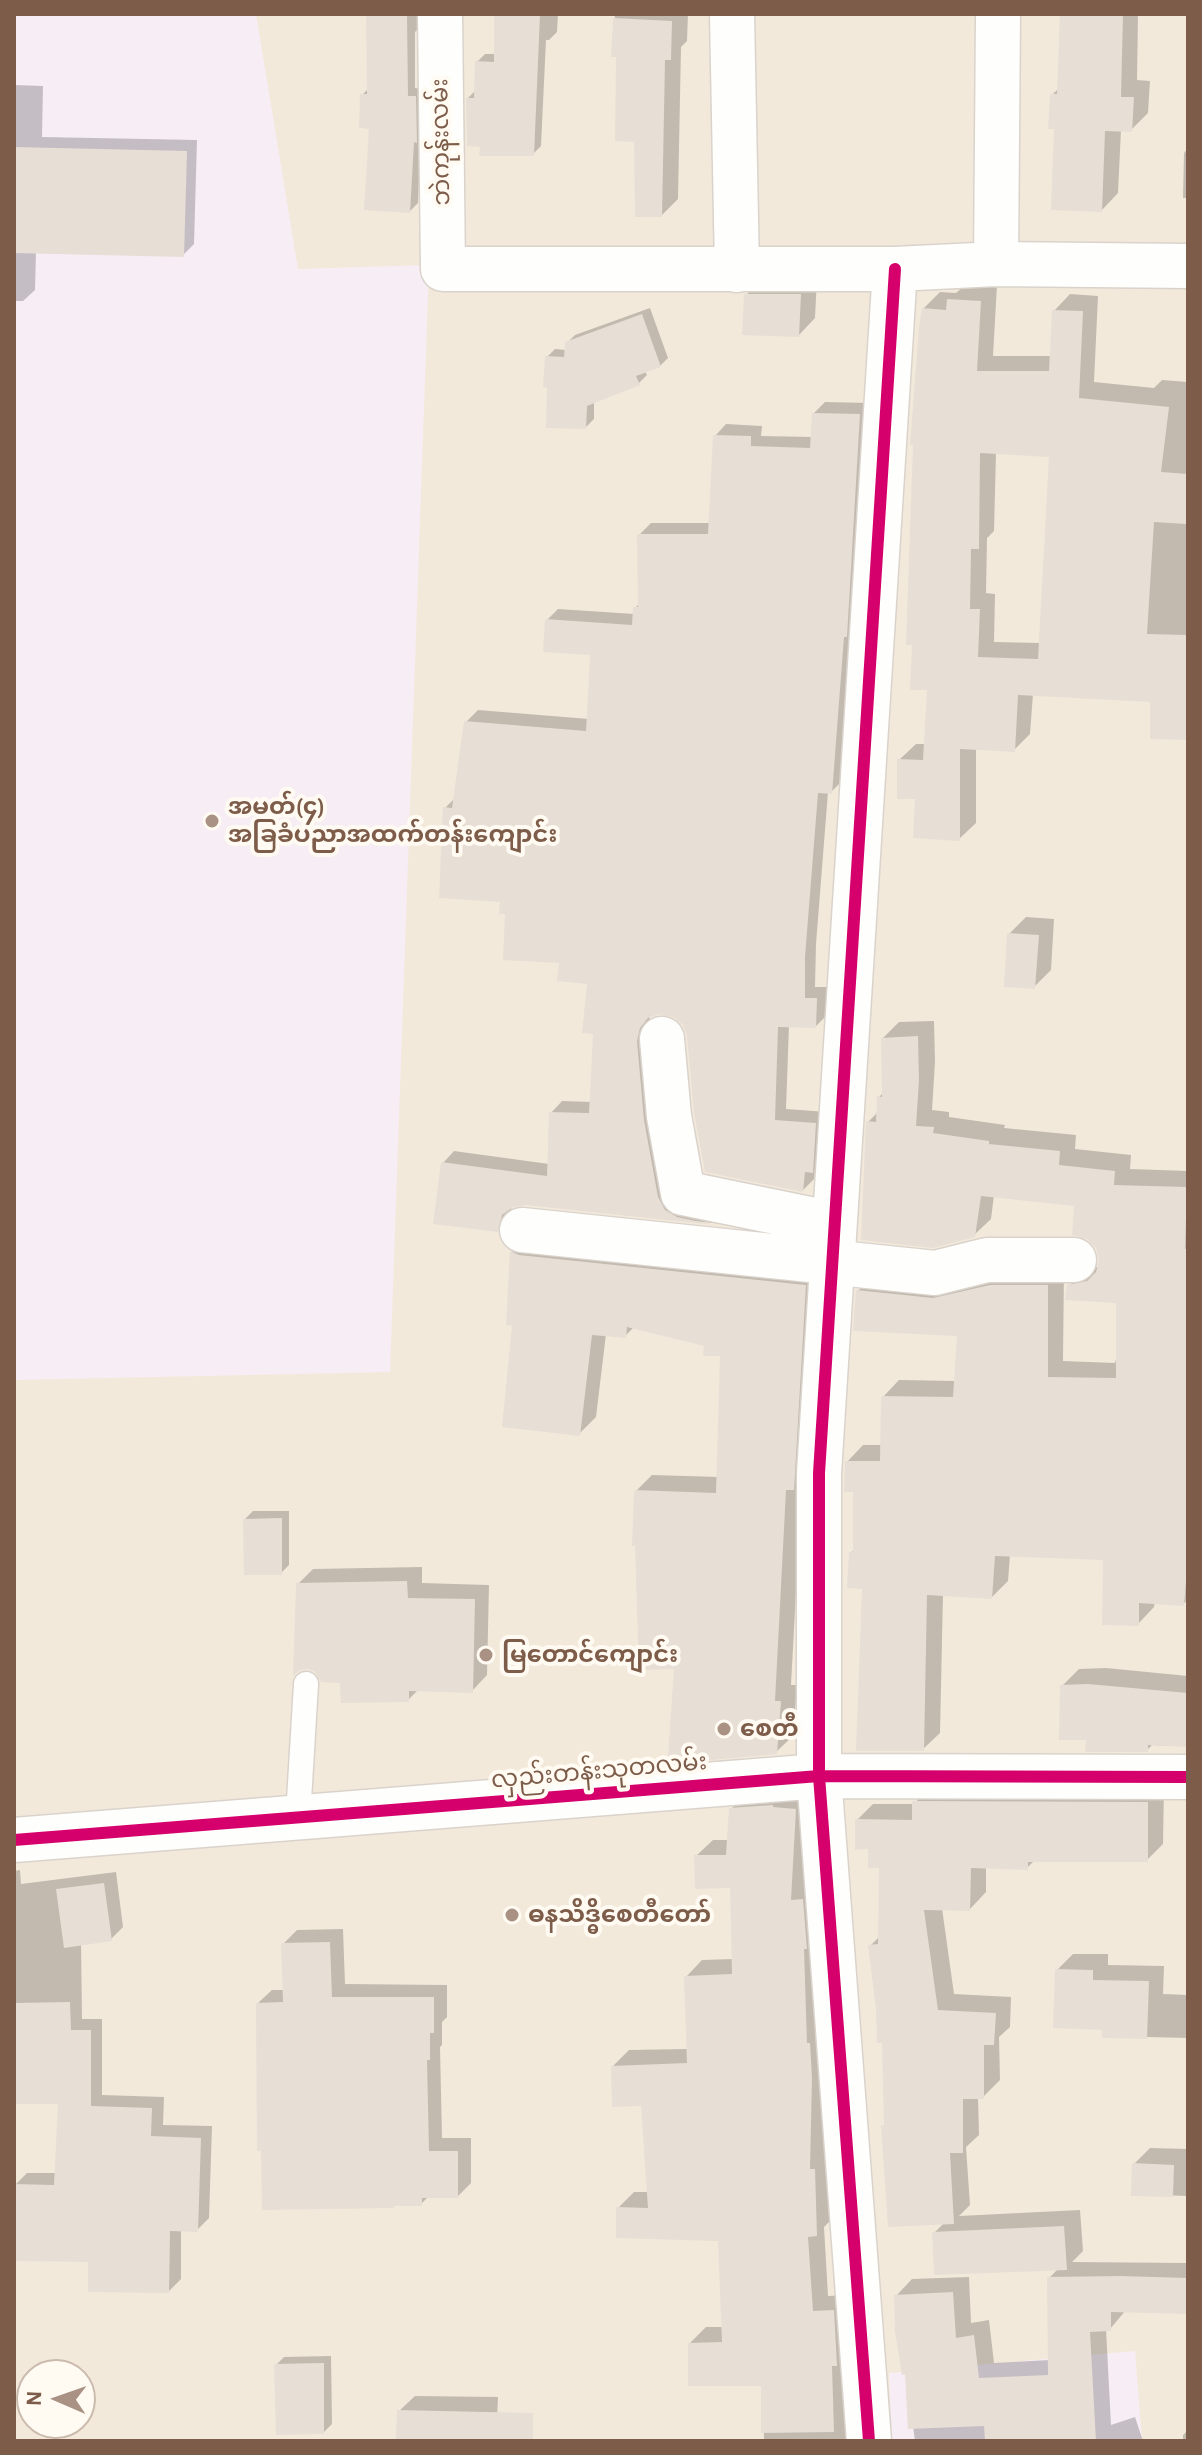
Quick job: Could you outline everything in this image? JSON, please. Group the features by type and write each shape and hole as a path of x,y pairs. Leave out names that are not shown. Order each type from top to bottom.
{"street":[{"name":"ဘဲကုန်းလမ်း","path":"440,14 443,269 737,270"},
{"path":"732,14 737,270 895,269 996,264 1188,266"},
{"path":"996,264 998,14"},
{"path":"869,2441 819,1776 819,1473 895,269"},
{"path":"662,1039 669,1116 683,1193 833,1244 935,1273 987,1260 1074,1260"},
{"path":"522,1230 833,1244"},
{"name":"လှည်းတန်းသုတလမ်း","path":"14,1840 819,1776 1188,1777"}],"lane":[{"path":"298,1817 306,1684"}],"shaded area":[{"path":"14,14 1188,14 1188,2441 14,2441"},
{"name":"အမှတ်(၄) အခြခံပညာအထက်တန်းကျောင်း","path":"14,14 256,14 298,269 429,265 390,1372 14,1380"},
{"path":"1135,2351 1142,2441 892,2441 889,2373"}],"building":[{"path":"366,14 407,14 408,96 416,96 417,143 414,142 410,213 364,210 369,129 359,128 360,94 367,94"},
{"path":"494,14 540,14 534,156 479,156 480,147 467,146 466,98 474,98 475,61 494,62"},
{"path":"1060,14 1123,14 1121,97 1134,97 1132,132 1105,131 1102,212 1051,210 1054,129 1048,129 1050,94 1057,94"},
{"path":"613,18 672,21 671,60 665,60 662,217 635,217 634,142 615,141 616,57 611,57"},
{"path":"14,147 187,151 184,257 14,253"},
{"path":"744,294 801,294 799,337 742,335"},
{"path":"947,299 981,301 977,371 1049,371 1052,310 1083,311 1079,398 1169,407 1161,472 1188,474 1186,524 1154,522 1147,634 1188,635 1188,740 1150,739 1150,702 1018,695 1015,752 960,749 960,841 913,838 915,799 897,799 897,759 923,760 927,690 910,690 912,645 906,645 913,445 910,445 919,328 922,308 946,310","holes":["980,453 1049,457 1038,659 978,657 980,609 970,609 971,549 979,549"]},
{"path":"642,314 661,367 636,376 640,385 587,406 586,429 546,428 547,388 543,387 545,356 564,357 565,342"},
{"path":"812,413 860,414 847,637 844,637 832,794 818,793 805,957 805,998 817,998 816,1028 778,1027 775,1120 816,1123 813,1173 805,1172 803,1192 705,1172 694,1113 687,1036 683,1025 673,1017 659,1014 648,1018 640,1028 637,1041 644,1120 658,1197 665,1210 677,1217 714,1225 525,1205 513,1207 502,1215 498,1232 433,1224 441,1162 547,1176 549,1112 589,1113 593,1034 582,1033 587,984 557,981 559,963 503,960 505,914 499,914 500,902 439,898 443,807 452,808 464,721 586,731 590,655 543,652 545,619 632,625 633,607 638,607 637,534 708,534 713,435 751,436 751,446 810,448"},
{"path":"1007,933 1039,935 1035,989 1004,987"},
{"path":"918,1036 916,1126 934,1127 933,1133 989,1141 989,1144 1060,1151 1059,1165 1115,1171 1114,1185 1187,1187 1188,1556 1184,1606 1139,1603 1139,1626 1102,1625 1103,1560 995,1556 992,1599 927,1595 924,1751 856,1751 862,1589 847,1588 849,1552 853,1552 853,1492 844,1492 845,1461 880,1461 881,1396 953,1397 957,1336 853,1331 856,1290 933,1298 990,1285 1048,1285 1048,1377 1116,1378 1116,1303 1065,1300 1067,1285 1087,1281 1096,1272 1099,1261 1096,1248 1087,1239 1072,1235 1074,1206 981,1196 975,1237 933,1248 861,1240 866,1121 876,1122 877,1096 882,1097 881,1038"},
{"path":"510,1251 519,1255 806,1285 794,1490 786,1490 775,1701 781,1701 777,1754 711,1760 668,1756 674,1669 639,1670 635,1546 632,1546 634,1490 716,1493 720,1356 703,1356 704,1346 627,1327 626,1338 592,1335 580,1436 502,1427 512,1326 506,1325"},
{"path":"282,1518 282,1575 244,1575 243,1519"},
{"path":"407,1581 408,1598 475,1599 473,1693 409,1691 409,1702 341,1703 340,1683 321,1682 315,1672 308,1669 300,1670 293,1676 296,1583"},
{"path":"1088,1684 1188,1693 1186,1747 1148,1745 1148,1752 1085,1752 1086,1740 1059,1740 1060,1685"},
{"path":"912,1801 1148,1802 1148,1862 1028,1862 1028,1870 971,1868 970,1911 924,1910 938,2010 996,2013 994,2045 984,2045 984,2099 963,2099 963,2153 950,2153 954,2224 888,2227 881,2125 884,2125 882,2043 877,2043 868,1945 878,1944 879,1868 868,1868 868,1849 855,1850 855,1819 912,1820"},
{"path":"773,1805 796,1809 791,1900 803,1899 807,1949 804,1949 807,2043 810,2043 812,2078 810,2169 815,2169 817,2236 808,2237 813,2311 834,2310 837,2366 832,2366 834,2432 761,2433 761,2386 688,2386 688,2343 722,2342 718,2241 616,2238 616,2207 648,2208 641,2106 612,2107 611,2066 687,2063 684,1976 732,1974 730,1888 695,1889 694,1855 726,1855 729,1808"},
{"path":"104,1883 112,1941 64,1948 56,1889"},
{"path":"330,1942 332,1997 434,1997 434,2033 430,2033 430,2060 427,2060 429,2151 458,2151 458,2198 422,2198 422,2206 394,2208 262,2210 261,2151 257,2151 256,2003 283,2002 281,1943"},
{"path":"1055,1969 1093,1970 1093,1980 1149,1981 1147,2039 1102,2038 1102,2030 1053,2028"},
{"path":"70,2002 71,2030 91,2030 91,2106 152,2108 151,2136 201,2138 198,2232 170,2231 169,2293 88,2292 88,2262 14,2261 14,2184 54,2185 58,2104 14,2104 14,2003"},
{"path":"1132,2163 1174,2165 1173,2197 1131,2196"},
{"path":"1064,2226 1067,2270 934,2275 932,2232"},
{"path":"1047,2277 1188,2278 1188,2314 1111,2312 1111,2331 1090,2332 1096,2441 985,2441 984,2426 908,2429 905,2374 902,2375 895,2331 894,2295 953,2292 956,2338 974,2335 979,2378 1048,2375"},
{"path":"324,2363 324,2434 276,2435 274,2364"},
{"path":"397,2410 533,2413 533,2441 396,2441"}],"cycle path":[{"path":"869,2441 819,1776 819,1473 895,269"},
{"path":"14,1840 819,1776 1188,1777"}],"place":[{"name":"အမှတ်(၄) အခြခံပညာအထက်တန်းကျောင်း","path":"212,821"},
{"name":"မြတောင်ကျောင်း","path":"486,1655"},
{"name":"စေတီ","path":"724,1729"},
{"name":"ဓနသိဒ္ဓိစေတီတော်","path":"512,1915"}]}
